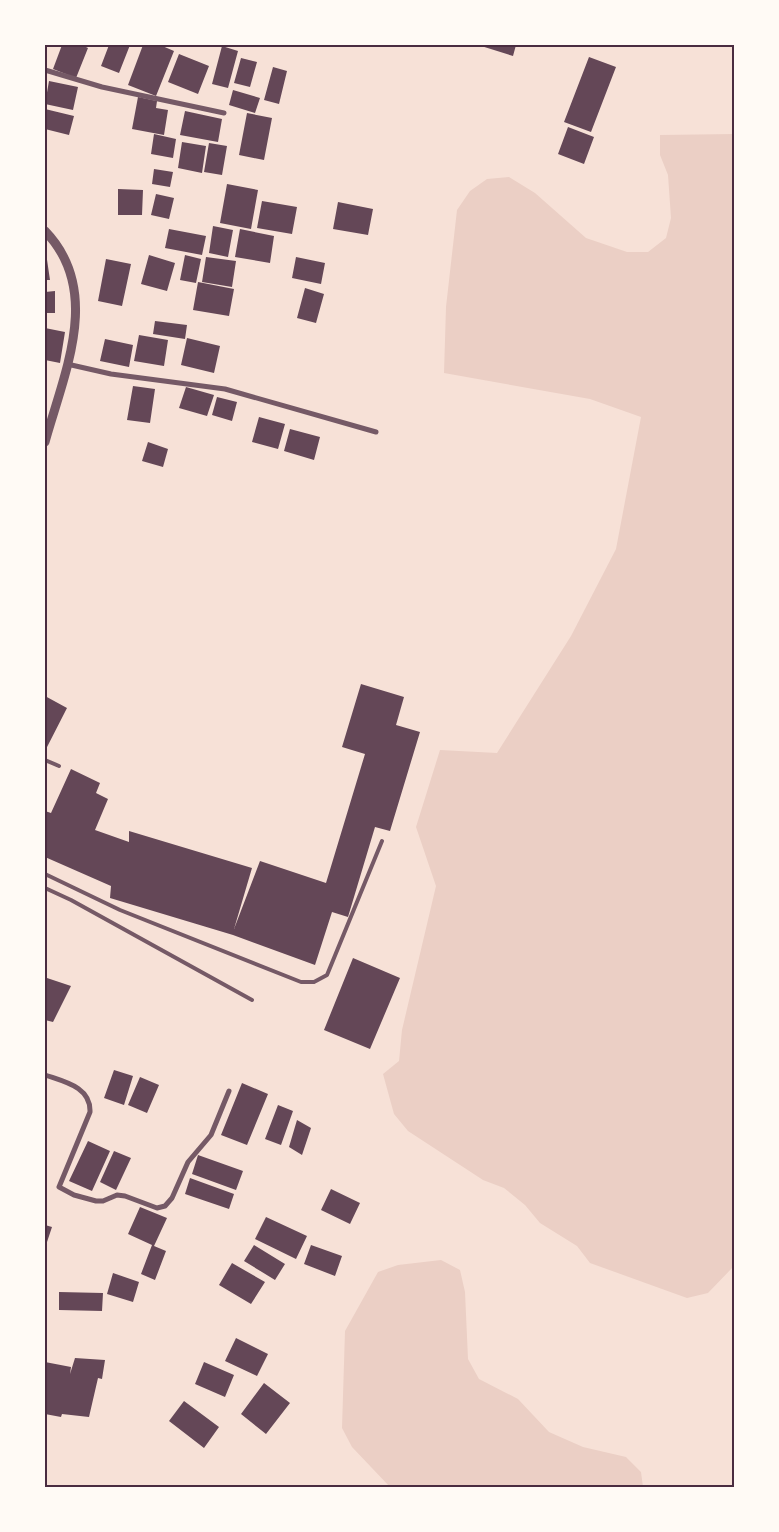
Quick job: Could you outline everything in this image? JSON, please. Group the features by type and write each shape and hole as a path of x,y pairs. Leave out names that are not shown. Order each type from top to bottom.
{"street":[{"path":"45,70 102,87 224,113"},
{"path":"45,231 64,257 73,276 77,298 76,318 67,364 45,442"},
{"path":"67,364 110,374 224,389 376,432"},
{"path":"45,1075 84,1092 90,1102 90,1112 59,1187 74,1195 96,1201 103,1201 117,1195 125,1196 157,1208 165,1206 172,1198 188,1162 211,1135 229,1091"}],"lane":[{"path":"45,760 59,766"},
{"path":"45,874 120,910 301,982 314,982 327,975 382,841"},
{"path":"45,888 71,900 252,1000"}],"shaded area":[{"path":"734,134 734,1266 708,1293 687,1298 590,1263 577,1246 540,1223 525,1205 504,1188 483,1180 408,1131 394,1114 383,1074 399,1061 402,1030 436,886 416,827 440,750 497,753 571,636 616,549 641,417 590,399 444,373 446,307 457,210 470,191 487,179 509,177 535,193 586,238 627,252 648,252 666,238 671,218 668,175 660,155 660,135"},
{"path":"441,1260 460,1270 465,1292 468,1359 479,1379 518,1399 549,1432 583,1447 626,1457 641,1472 643,1487 390,1487 352,1447 342,1428 345,1331 378,1272 398,1265"}],"building":[{"path":"62,45 82,45 88,48 76,78 53,69"},
{"path":"109,45 130,45 119,73 101,66"},
{"path":"143,45 160,45 174,51 156,96 128,85"},
{"path":"478,45 516,45 513,56"},
{"path":"222,46 238,51 228,88 212,84"},
{"path":"179,54 209,66 198,94 168,82"},
{"path":"589,57 616,67 591,132 564,122"},
{"path":"241,58 257,62 250,87 234,83"},
{"path":"273,67 287,71 279,104 264,100"},
{"path":"49,81 78,87 73,110 45,104"},
{"path":"233,90 260,98 255,113 229,105"},
{"path":"138,97 157,101 156,108 168,110 164,135 132,129"},
{"path":"45,109 74,116 69,135 45,129"},
{"path":"185,111 222,119 218,142 180,135"},
{"path":"247,113 272,118 264,160 239,155"},
{"path":"568,127 594,137 584,164 558,154"},
{"path":"154,134 176,139 173,158 151,154"},
{"path":"182,142 206,146 202,173 178,168"},
{"path":"209,143 227,146 222,175 204,172"},
{"path":"154,169 173,172 170,187 152,184"},
{"path":"227,184 258,190 251,229 220,223"},
{"path":"118,189 143,190 142,215 118,215"},
{"path":"156,194 174,198 169,219 151,215"},
{"path":"262,201 297,207 292,234 257,228"},
{"path":"338,202 373,209 368,235 333,229"},
{"path":"213,226 233,230 228,257 209,253"},
{"path":"169,229 206,236 202,255 165,248"},
{"path":"240,229 274,236 270,263 235,257"},
{"path":"45,246 50,280 45,280"},
{"path":"149,255 175,263 167,291 141,284"},
{"path":"185,255 201,259 196,283 180,280"},
{"path":"206,257 236,261 232,287 202,282"},
{"path":"296,257 325,263 321,284 292,278"},
{"path":"106,259 131,264 122,306 98,301"},
{"path":"198,282 234,289 229,316 193,310"},
{"path":"305,288 324,294 316,323 297,318"},
{"path":"55,291 55,313 45,313 45,292"},
{"path":"155,321 187,325 185,339 153,334"},
{"path":"45,328 65,332 60,363 45,360"},
{"path":"139,335 168,340 164,366 134,361"},
{"path":"187,338 220,346 214,373 181,365"},
{"path":"105,339 133,345 129,367 100,361"},
{"path":"133,386 155,389 150,423 127,420"},
{"path":"186,387 214,395 207,416 179,408"},
{"path":"217,397 237,402 232,421 212,415"},
{"path":"259,417 285,424 278,449 252,442"},
{"path":"290,429 320,437 314,460 284,451"},
{"path":"148,442 168,449 163,467 142,461"},
{"path":"361,684 404,697 396,725 420,732 390,831 375,827 348,917 332,912 315,965 233,935 110,898 111,886 45,857 45,811 51,813 71,769 100,783 96,793 108,799 95,830 129,842 129,831 252,868 234,929 260,861 326,883 365,754 342,747"},
{"path":"45,696 67,708 45,751"},
{"path":"353,958 400,978 370,1049 324,1030"},
{"path":"47,978 71,986 53,1022 45,1020"},
{"path":"114,1070 133,1076 124,1105 104,1098"},
{"path":"140,1077 159,1085 147,1113 128,1105"},
{"path":"242,1083 268,1094 247,1145 221,1135"},
{"path":"278,1105 293,1111 281,1145 265,1139"},
{"path":"297,1120 311,1128 302,1155 289,1147"},
{"path":"88,1141 110,1151 92,1191 69,1181"},
{"path":"114,1151 131,1158 116,1190 100,1182"},
{"path":"198,1155 243,1171 236,1190 192,1174"},
{"path":"190,1178 234,1194 229,1209 185,1194"},
{"path":"331,1189 360,1203 350,1224 321,1210"},
{"path":"140,1207 167,1218 154,1246 166,1251 155,1280 141,1274 152,1245 128,1234"},
{"path":"266,1217 307,1236 296,1259 255,1239"},
{"path":"45,1225 52,1227 45,1248"},
{"path":"254,1245 285,1264 275,1280 244,1261"},
{"path":"311,1245 342,1256 335,1276 304,1264"},
{"path":"232,1263 265,1282 251,1304 219,1285"},
{"path":"113,1273 139,1282 133,1302 107,1294"},
{"path":"59,1292 103,1293 102,1311 59,1310"},
{"path":"236,1338 268,1354 257,1376 225,1361"},
{"path":"75,1358 105,1360 102,1379 98,1378 89,1417 62,1414 61,1417 45,1414 45,1362 71,1367 70,1374"},
{"path":"204,1362 234,1375 225,1397 195,1384"},
{"path":"264,1383 290,1403 266,1434 241,1414"},
{"path":"184,1401 219,1427 204,1448 169,1421"}]}
